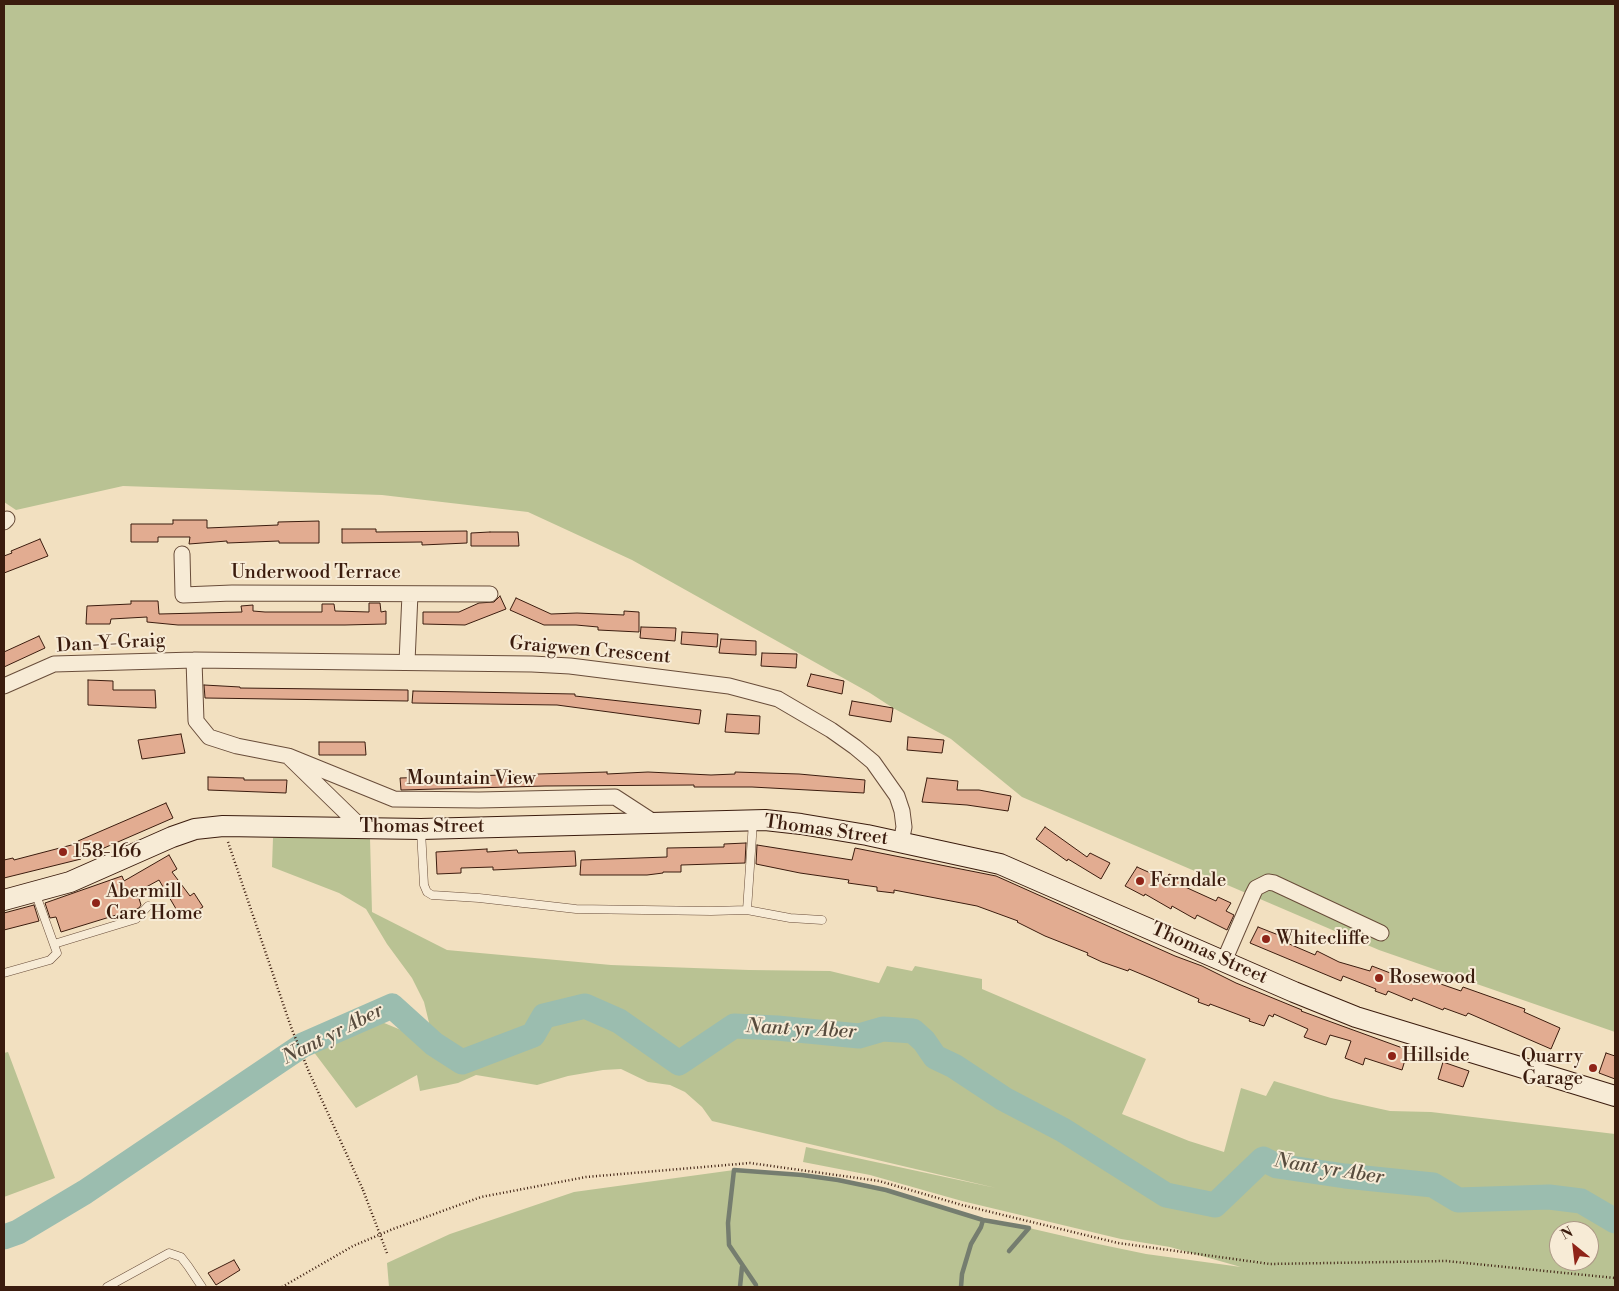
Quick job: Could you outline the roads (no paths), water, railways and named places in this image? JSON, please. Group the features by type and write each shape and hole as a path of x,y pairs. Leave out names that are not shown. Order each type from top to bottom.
{"main road":[{"name":"Thomas Street","path":"4,900 70,882 195,829 223,826 421,829 753,820 801,824 867,834 1000,864 1356,1017 1615,1096"}],"street":[{"name":"Underwood Terrace","path":"182,554 183,595 232,593 490,594"},
{"path":"407,662 410,594"},
{"name":"Graigwen Crescent","path":"194,660 570,666 729,686 778,699 831,730 856,747 873,762 897,796 902,811 904,827 901,842"},
{"name":"Dan-Y-Graig","path":"4,686 54,664 194,660"},
{"name":"Mountain View","path":"194,660 196,721 209,737 237,746 288,756 394,799 479,800 615,797 655,823"},
{"path":"288,756 362,828"},
{"path":"1224,961 1256,888 1268,882 1274,883 1381,933"}],"lane":[{"path":"747,910 753,820"},
{"path":"421,829 424,885 427,892 432,895 479,898 576,909 747,910 790,918 822,920"},
{"path":"4,973 50,960 57,953 35,892"},
{"path":"54,944 136,919 148,906"},
{"path":"107,1287 169,1253 181,1258 202,1287"}],"waterway":[{"name":"Nant yr Aber","path":"4,1237 18,1232 85,1192 303,1045 392,1006 434,1044 462,1062 533,1035 544,1016 585,1006 619,1021 679,1063 734,1026 859,1036 883,1029 913,1031 924,1041 935,1057 954,1066 1004,1099 1063,1130 1166,1195 1215,1205 1263,1159 1277,1166 1345,1176 1433,1185 1458,1200 1549,1197 1581,1201 1615,1221"},
{"path":"756,1285 729,1245 728,1223 734,1170 802,1175 838,1180 886,1190 983,1220 1029,1228 1009,1251"},
{"path":"961,1287 962,1274 971,1244 983,1220"},
{"path":"740,1287 742,1267"}],"place":[{"name":"158-166","path":"63,852"},
{"name":"Ferndale","path":"1140,881"},
{"name":"Abermill Care Home","path":"96,903"},
{"name":"Whitecliffe","path":"1266,939"},
{"name":"Rosewood","path":"1379,978"},
{"name":"Hillside","path":"1392,1056"},
{"name":"Quarry Garage","path":"1593,1068"}]}
